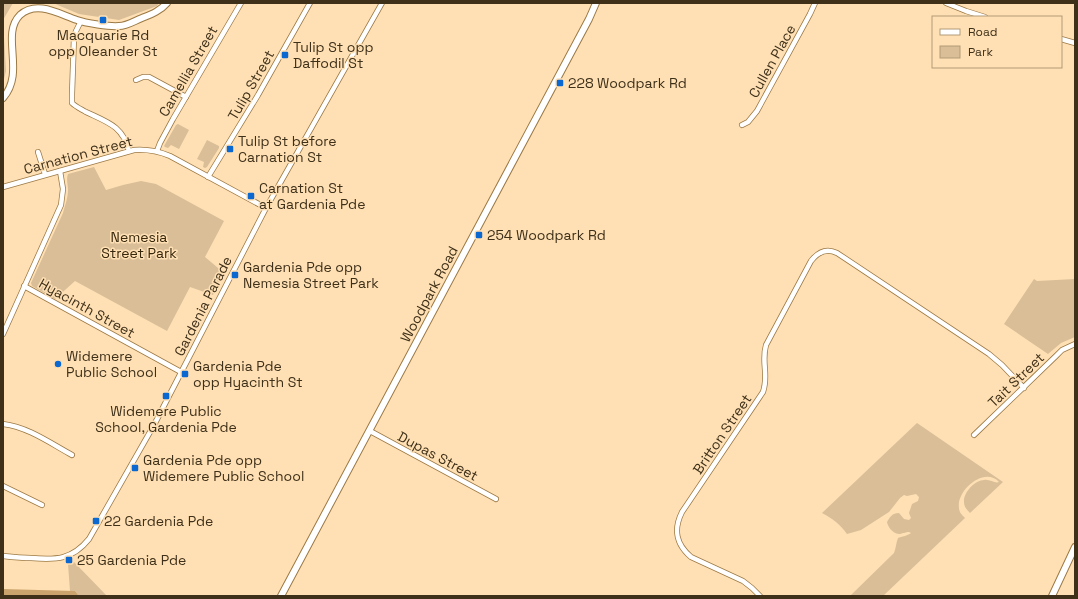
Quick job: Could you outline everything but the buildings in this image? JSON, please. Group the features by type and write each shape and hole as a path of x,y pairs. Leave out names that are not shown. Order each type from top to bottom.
{"street":[{"path":"3,98 10,86 13,75 12,28 15,20 21,14 34,8 42,8 81,21 118,26 125,25 153,14 167,3"},
{"name":"Camellia Street","path":"157,151 186,97 241,3"},
{"name":"Tulip Street","path":"208,177 258,95 310,3"},
{"name":"Gardenia Parade","path":"3,556 49,560 60,559 70,555 84,545 93,532 147,438 266,208 382,3"},
{"name":"Woodpark Road","path":"281,596 592,14 596,3"},
{"name":"Cullen Place","path":"742,125 748,122 757,111 810,14 814,3"},
{"path":"946,3 982,16"},
{"path":"81,21 76,31 74,43 72,103 117,128 123,135 129,151"},
{"path":"1062,39 1075,43"},
{"path":"136,80 143,77 149,77 186,97"},
{"name":"Carnation Street","path":"3,187 129,151 143,149 157,151 170,156 266,208"},
{"path":"38,152 45,174"},
{"path":"3,334 61,205 63,189 60,171"},
{"name":"Britton Street","path":"760,596 743,581 691,557 682,548 678,541 678,522 682,512 760,398 766,381 764,353 767,342 811,261 823,250 837,253 989,354 1002,364 1024,388"},
{"name":"Hyacinth Street","path":"24,286 181,372"},
{"name":"Tait Street","path":"974,435 1062,350 1075,344"},
{"path":"3,424 22,428 72,455"},
{"name":"Dupas Street","path":"370,431 496,499"},
{"path":"3,486 42,505"},
{"path":"1052,596 1075,547"}],"green space":[{"path":"3,3 13,3 3,20"},
{"path":"53,3 159,3 157,6 119,20 79,14"},
{"path":"3,20 6,71 3,83"},
{"path":"178,124 189,130 179,149 171,145 168,148 165,147 164,146"},
{"path":"207,140 219,146 219,148 205,168 203,167 204,162 197,159"},
{"name":"Nemesia Street Park","path":"94,167 106,190 141,181 156,184 224,221 205,257 224,273 213,295 190,287 167,331 75,281 55,299 32,286 31,283 63,213 68,196 68,174"},
{"path":"1034,279 1037,281 1075,279 1075,337 1061,343 1048,354 1004,324"},
{"path":"917,423 1003,482 970,513 965,507 964,498 970,488 977,482 981,481 986,480 999,482 993,478 986,477 979,479 966,488 959,501 960,511 965,518 883,596 850,596 894,553 898,538 911,533 908,532 899,534 894,532 889,528 887,522 897,513 899,513 904,519 909,520 911,518 909,513 912,504 918,501 919,497 916,494 907,496 904,495 889,512 861,530 847,534 836,522 822,513"},
{"path":"74,562 107,596 79,596 75,591 70,591 68,564"}],"shaded area":[{"path":"3,589 75,591 79,596 3,596"}],"place":[{"name":"Macquarie Rd opp Oleander St","path":"103,20"},
{"name":"Tulip St opp Daffodil St","path":"285,55"},
{"name":"228 Woodpark Rd","path":"560,83"},
{"name":"Tulip St before Carnation St","path":"230,149"},
{"name":"Carnation St at Gardenia Pde","path":"251,196"},
{"name":"254 Woodpark Rd","path":"479,235"},
{"name":"Gardenia Pde opp Nemesia Street Park","path":"235,275"},
{"name":"Widemere Public School","path":"58,364"},
{"name":"Gardenia Pde opp Hyacinth St","path":"185,374"},
{"name":"Widemere Public School, Gardenia Pde","path":"166,396"},
{"name":"Gardenia Pde opp Widemere Public School","path":"135,468"},
{"name":"22 Gardenia Pde","path":"96,521"},
{"name":"25 Gardenia Pde","path":"69,560"}]}
